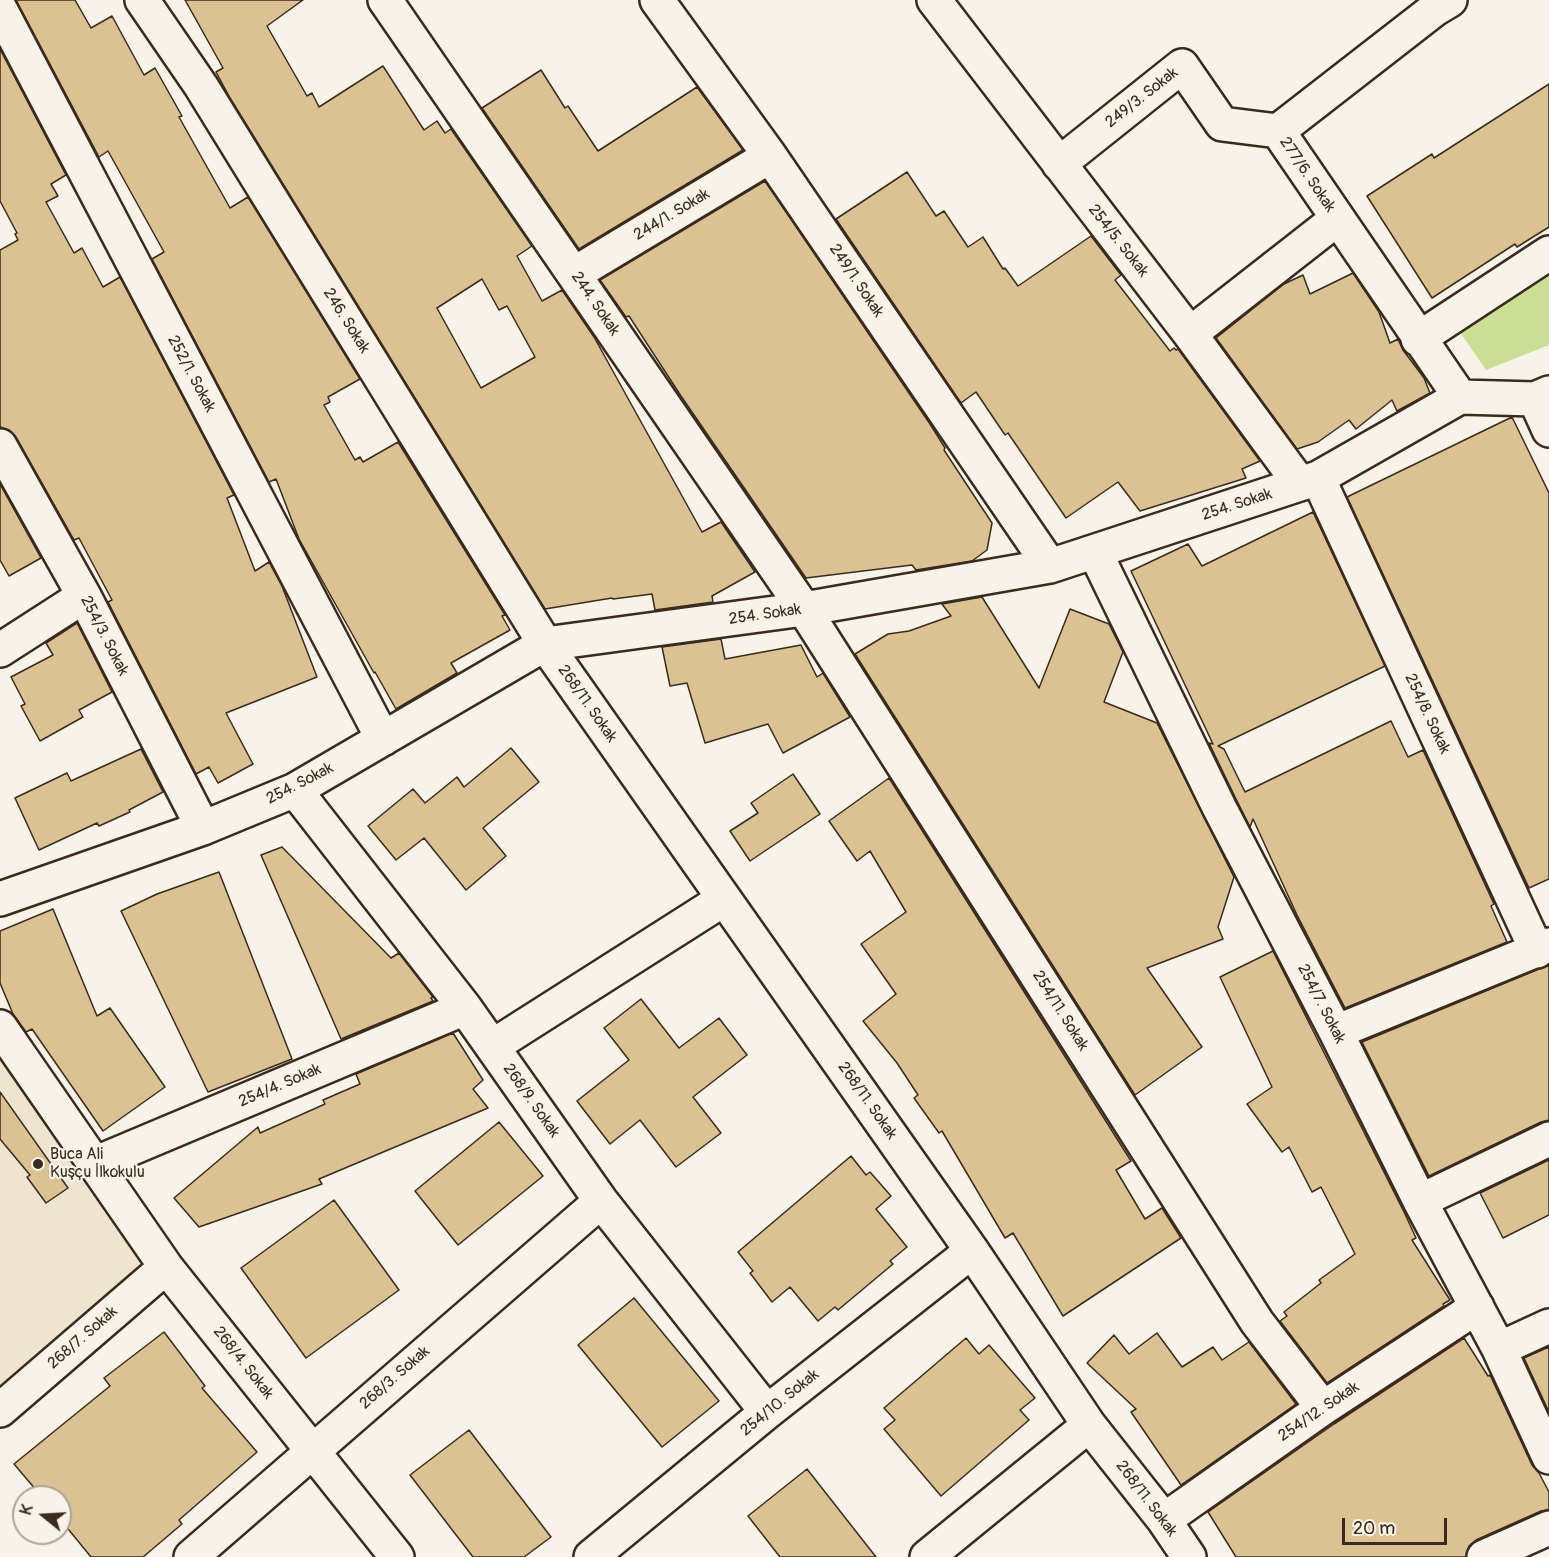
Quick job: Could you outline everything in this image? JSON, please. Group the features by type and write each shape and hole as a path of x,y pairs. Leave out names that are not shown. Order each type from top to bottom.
{"street":[{"name":"246. Sokak","path":"142,0 201,86 545,645"},
{"name":"244. Sokak","path":"385,0 804,609"},
{"name":"254/5. Sokak","path":"934,0 1190,334 1309,481"},
{"name":"277/6. Sokak","path":"1438,3 1278,131 1418,339 1460,397"},
{"name":"249/1. Sokak","path":"666,4 1050,566"},
{"name":"252/1. Sokak","path":"0,9 383,739"},
{"name":"249/3. Sokak","path":"1059,164 1182,66 1222,124 1278,131"},
{"name":"244/1. Sokak","path":"574,274 770,156"},
{"path":"1190,334 1337,219"},
{"path":"1418,339 1549,253"},
{"path":"1460,397 1542,396 1549,430"},
{"name":"254. Sokak","path":"0,899 203,828 295,790 545,645 804,609 1050,566 1309,481 1460,397"},
{"name":"254/3. Sokak","path":"0,446 84,596 203,828"},
{"name":"254/8. Sokak","path":"1309,481 1543,948"},
{"name":"254/7. Sokak","path":"1095,552 1219,807 1336,1032 1420,1201 1499,1349 1549,1457"},
{"path":"0,650 84,596"},
{"name":"254/11. Sokak","path":"804,609 1257,1322 1323,1408"},
{"name":"268/11. Sokak","path":"545,645 972,1251 1089,1425 1164,1520 1189,1557"},
{"name":"268/9. Sokak","path":"295,790 465,1008 601,1201 767,1412"},
{"path":"493,1047 724,899"},
{"path":"1336,1032 1543,948"},
{"name":"254/4. Sokak","path":"94,1164 465,1008"},
{"name":"268/4. Sokak","path":"0,1028 166,1267 397,1557"},
{"path":"1420,1201 1549,1139"},
{"name":"268/3. Sokak","path":"191,1557 601,1201"},
{"name":"254/10. Sokak","path":"591,1557 767,1412 972,1251"},
{"name":"268/7. Sokak","path":"0,1410 166,1267"},
{"name":"254/12. Sokak","path":"1164,1520 1323,1408 1477,1307"},
{"path":"1499,1349 1549,1326"},
{"path":"927,1557 1089,1425"},
{"path":"1484,1557 1549,1528"}],"shaded area":[{"name":"Buca Ali Kuşçu İlkokulu","path":"0,1060 151,1268 0,1390"}],"green space":[{"path":"1549,270 1549,345 1486,370 1457,328"}],"building":[{"path":"16,0 75,0 91,28 112,16 144,75 155,68 182,116 179,117 230,208 248,197 360,379 328,397 330,402 324,405 355,460 360,457 363,462 398,442 505,615 502,616 510,630 451,663 457,673 396,709 299,539 276,479 269,482 152,259 164,252 108,151 99,157"},
{"path":"185,0 303,0 267,26 307,96 312,93 319,107 383,66 424,130 437,121 445,133 451,129 532,246 517,256 542,301 562,290 594,337 702,532 721,522 755,572 712,596 713,602 655,610 652,594 545,609 230,98 216,72 223,68","holes":["482,279 499,310 507,306 535,357 481,388 437,308"]},
{"path":"0,49 66,175 51,184 58,196 46,202 74,253 82,248 103,287 120,277 234,495 227,498 255,571 269,562 282,586 317,677 226,713 253,764 218,783 209,767 196,774 108,602 112,600 79,538 74,540 16,437 9,430 0,427 0,250 18,240 15,234 17,233 0,201"},
{"path":"541,70 565,108 568,106 598,151 697,87 743,150 579,249 482,108"},
{"path":"1549,84 1549,227 1517,247 1515,244 1432,298 1367,196 1432,154 1434,158"},
{"path":"907,172 936,216 944,211 968,247 983,237 1003,269 1005,268 1018,286 1091,236 1121,275 1115,280 1170,351 1174,348 1178,349 1260,461 1242,469 1246,478 1140,511 1118,482 1066,518 1008,433 1005,435 976,392 961,403 836,219"},
{"path":"765,181 930,424 945,448 944,450 992,523 987,550 972,561 916,570 912,565 806,578 629,316 626,317 600,280"},
{"path":"1353,273 1379,312 1390,343 1398,339 1403,350 1424,378 1430,393 1397,411 1392,400 1356,429 1349,420 1318,442 1297,449 1216,338 1284,284 1303,275 1310,294"},
{"path":"1512,417 1549,493 1549,879 1529,888 1347,497"},
{"path":"0,484 41,558 9,576 0,560"},
{"path":"1313,512 1385,666 1218,746 1224,749 1245,792 1391,721 1408,757 1423,750 1494,904 1491,906 1507,942 1345,1008 1297,915 1253,819 1250,827 1236,799 1209,743 1213,744 1131,571 1188,544 1202,566"},
{"path":"982,597 1039,688 1070,609 1109,624 1123,652 1104,702 1157,723 1234,877 1218,927 1223,939 1147,968 1202,1047 1135,1095 855,654 888,634 909,631 951,616 942,604"},
{"path":"77,623 112,692 79,710 83,717 40,741 21,706 25,704 11,677 53,655 46,643"},
{"path":"721,639 725,659 801,645 817,677 823,673 850,717 783,753 768,724 705,743 687,683 670,686 662,647"},
{"path":"511,748 539,782 483,828 506,856 466,890 424,838 396,860 368,826 413,789 425,803 457,777 464,787"},
{"path":"141,749 163,792 129,810 130,812 99,826 97,823 39,850 15,798 67,773 71,781"},
{"path":"793,774 820,814 750,861 730,831 758,813 751,803"},
{"path":"889,778 1131,1161 1116,1170 1145,1219 1162,1208 1181,1238 1063,1316 1013,1233 1005,1238 942,1131 939,1133 914,1098 918,1095 897,1063 863,1021 896,994 861,944 906,912 870,851 857,861 829,821"},
{"path":"282,847 391,958 399,953 433,997 431,998 433,1001 341,1039 261,855"},
{"path":"219,872 292,1059 208,1092 121,911 157,894"},
{"path":"53,909 97,1016 110,1008 165,1087 103,1131 32,1029 26,1032 13,1014 0,983 0,931"},
{"path":"1273,951 1405,1214 1416,1238 1412,1240 1450,1300 1327,1383 1280,1321 1287,1316 1284,1312 1321,1283 1319,1280 1355,1254 1321,1187 1312,1192 1289,1147 1282,1152 1247,1104 1272,1087 1220,977"},
{"path":"1549,965 1549,1120 1429,1176 1362,1042"},
{"path":"641,999 679,1048 719,1018 747,1055 693,1097 721,1133 676,1167 640,1120 610,1144 577,1101 629,1060 604,1028"},
{"path":"453,1033 483,1080 473,1089 488,1108 319,1179 322,1184 199,1227 174,1198 258,1127 260,1133 325,1104 323,1100 360,1084 356,1074"},
{"path":"0,1092 68,1188 46,1203 27,1177 30,1175 0,1139"},
{"path":"499,1122 543,1176 458,1245 415,1191"},
{"path":"851,1156 866,1175 870,1172 891,1196 876,1209 907,1247 890,1261 893,1264 838,1310 835,1307 818,1321 790,1287 772,1302 750,1273 753,1271 738,1252"},
{"path":"1549,1160 1549,1215 1503,1238 1480,1193"},
{"path":"334,1200 399,1290 306,1358 241,1268"},
{"path":"634,1298 719,1401 662,1447 578,1345"},
{"path":"164,1332 205,1386 202,1388 257,1452 179,1520 182,1524 143,1557 91,1557 72,1534 72,1485 32,1485 14,1464 110,1386 104,1378"},
{"path":"1157,1333 1182,1367 1213,1347 1222,1360 1249,1342 1296,1404 1181,1485 1131,1412 1136,1409 1087,1363 1114,1335 1129,1354"},
{"path":"966,1338 979,1354 989,1345 1035,1398 1020,1410 1029,1420 941,1496 884,1429 895,1420 884,1408"},
{"path":"1464,1338 1488,1376 1490,1375 1532,1465 1549,1492 1549,1510 1541,1511 1476,1540 1469,1546 1466,1557 1236,1557 1208,1512 1334,1424"},
{"path":"1549,1347 1549,1412 1524,1358"},
{"path":"469,1430 551,1537 524,1557 473,1557 410,1475"},
{"path":"807,1469 876,1557 780,1557 748,1516"}],"place":[{"name":"Buca Ali Kuşçu İlkokulu","path":"38,1164"}]}
